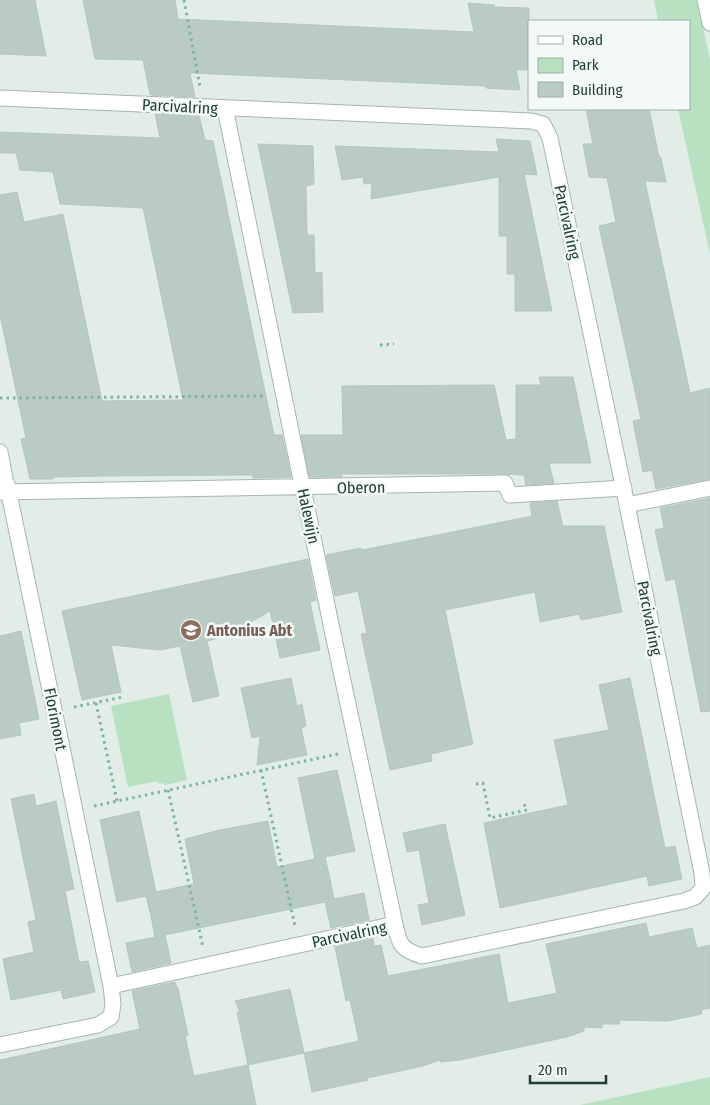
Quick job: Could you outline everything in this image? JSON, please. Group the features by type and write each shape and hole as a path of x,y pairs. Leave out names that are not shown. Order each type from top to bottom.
{"street":[{"path":"705,0 710,23"},
{"name":"Parcivalring","path":"0,98 531,120 543,124 550,138 628,505 702,873 703,888 695,897 684,902 422,956 410,953 399,943 395,924 111,986"},
{"name":"Halewijn","path":"225,108 357,750 395,924"},
{"name":"Florimont","path":"0,452 4,487 54,712 111,986"},
{"name":"Oberon","path":"4,487 302,482 505,484 510,496 624,488"},
{"path":"628,505 710,488"},
{"path":"0,1045 98,1025 110,1017 113,1004 111,986"}],"path":[{"path":"184,0 203,107"},
{"path":"380,345 394,344"},
{"path":"0,398 284,396"},
{"path":"54,712 122,697"},
{"path":"96,703 117,801"},
{"path":"74,810 357,750"},
{"path":"261,770 299,945"},
{"path":"476,784 483,783 490,818 526,810 524,802"},
{"path":"168,790 207,964"}],"green space":[{"path":"654,0 697,0 710,60 710,254 678,110 690,110 690,20 658,20"},
{"path":"169,694 187,780 165,785 164,783 159,784 158,781 128,787 111,706"},
{"path":"710,1077 710,1105 580,1105"}],"building":[{"path":"0,0 35,0 46,56 0,54"},
{"path":"83,0 175,0 178,19 474,32 468,3 494,5 494,7 529,8 528,70 516,70 520,90 486,88 485,86 190,73 195,97 152,95 150,94 143,60 95,59"},
{"path":"586,110 649,110 666,182 645,181 690,393 710,388 710,479 656,489 652,470 643,472 633,421 641,419 599,226 616,222 607,178 589,177 583,144 593,144"},
{"path":"155,114 199,116 205,140 213,141 274,435 282,435 291,477 253,478 253,475 103,476 30,479 21,439 26,438 0,315 0,195 17,192 24,222 63,214 102,401 183,400 143,208 60,204 53,172 20,170 16,153 0,153 0,132 160,138"},
{"path":"496,139 530,141 537,175 524,174 552,311 515,311 515,274 507,274 507,236 499,236 499,177 371,199 372,183 364,184 363,177 342,180 335,146 499,152"},
{"path":"258,144 313,146 314,184 306,186 307,235 314,235 315,273 322,272 323,312 293,313"},
{"path":"539,377 573,377 591,463 549,463 554,483 526,485 524,475 505,474 341,474 342,477 310,477 309,475 301,435 343,435 342,386 494,385 506,440 516,439 516,385 541,385"},
{"path":"710,498 710,711 701,712 675,579 666,581 655,530 664,528 660,508"},
{"path":"557,501 563,526 604,526 622,612 581,620 579,614 540,622 535,592 445,610 473,744 431,754 432,761 390,770 361,634 367,633 358,591 335,596 326,555 361,548 362,550 532,516 530,503"},
{"name":"Antonius Abt","path":"308,559 316,600 310,602 320,650 280,658 270,611 227,636 207,641 219,696 193,702 180,646 160,650 111,645 121,692 82,700 62,611"},
{"path":"21,631 39,719 19,723 21,735 0,739 0,636"},
{"path":"291,678 297,706 302,704 306,726 301,728 307,755 257,765 260,736 252,738 241,688"},
{"path":"630,678 665,848 675,846 682,879 649,886 647,876 500,908 484,823 568,805 554,740 609,730 599,685"},
{"path":"337,770 355,851 325,857 334,899 364,893 369,920 331,928 325,902 165,935 171,963 132,972 126,943 155,937 151,916 146,896 117,902 100,820 139,811 156,892 194,884 185,839 220,830 268,821 277,867 315,859 298,778"},
{"path":"34,794 36,806 56,801 74,889 65,891 79,962 88,961 95,992 63,999 61,990 11,1000 3,959 34,952 28,922 36,920 11,799"},
{"path":"445,824 465,915 422,925 418,905 429,903 419,850 407,852 403,833"},
{"path":"646,923 649,937 692,928 697,948 710,945 710,1008 701,1010 702,1014 668,1021 619,1020 620,1024 602,1024 602,1028 584,1027 584,1031 567,1037 460,1060 440,1062 440,1060 423,1066 367,1078 368,1080 312,1092 304,1053 359,1041 350,1000 346,1001 335,947 373,938 374,946 381,945 388,976 499,954 508,1003 557,993 546,944"},
{"path":"175,982 188,1035 185,1036 194,1076 248,1065 256,1105 0,1105 0,1060 140,1029 132,991"},
{"path":"290,989 304,1053 248,1065 237,1012 240,1012 235,1001"}],"place":[{"name":"Antonius Abt","path":"191,630"}]}
